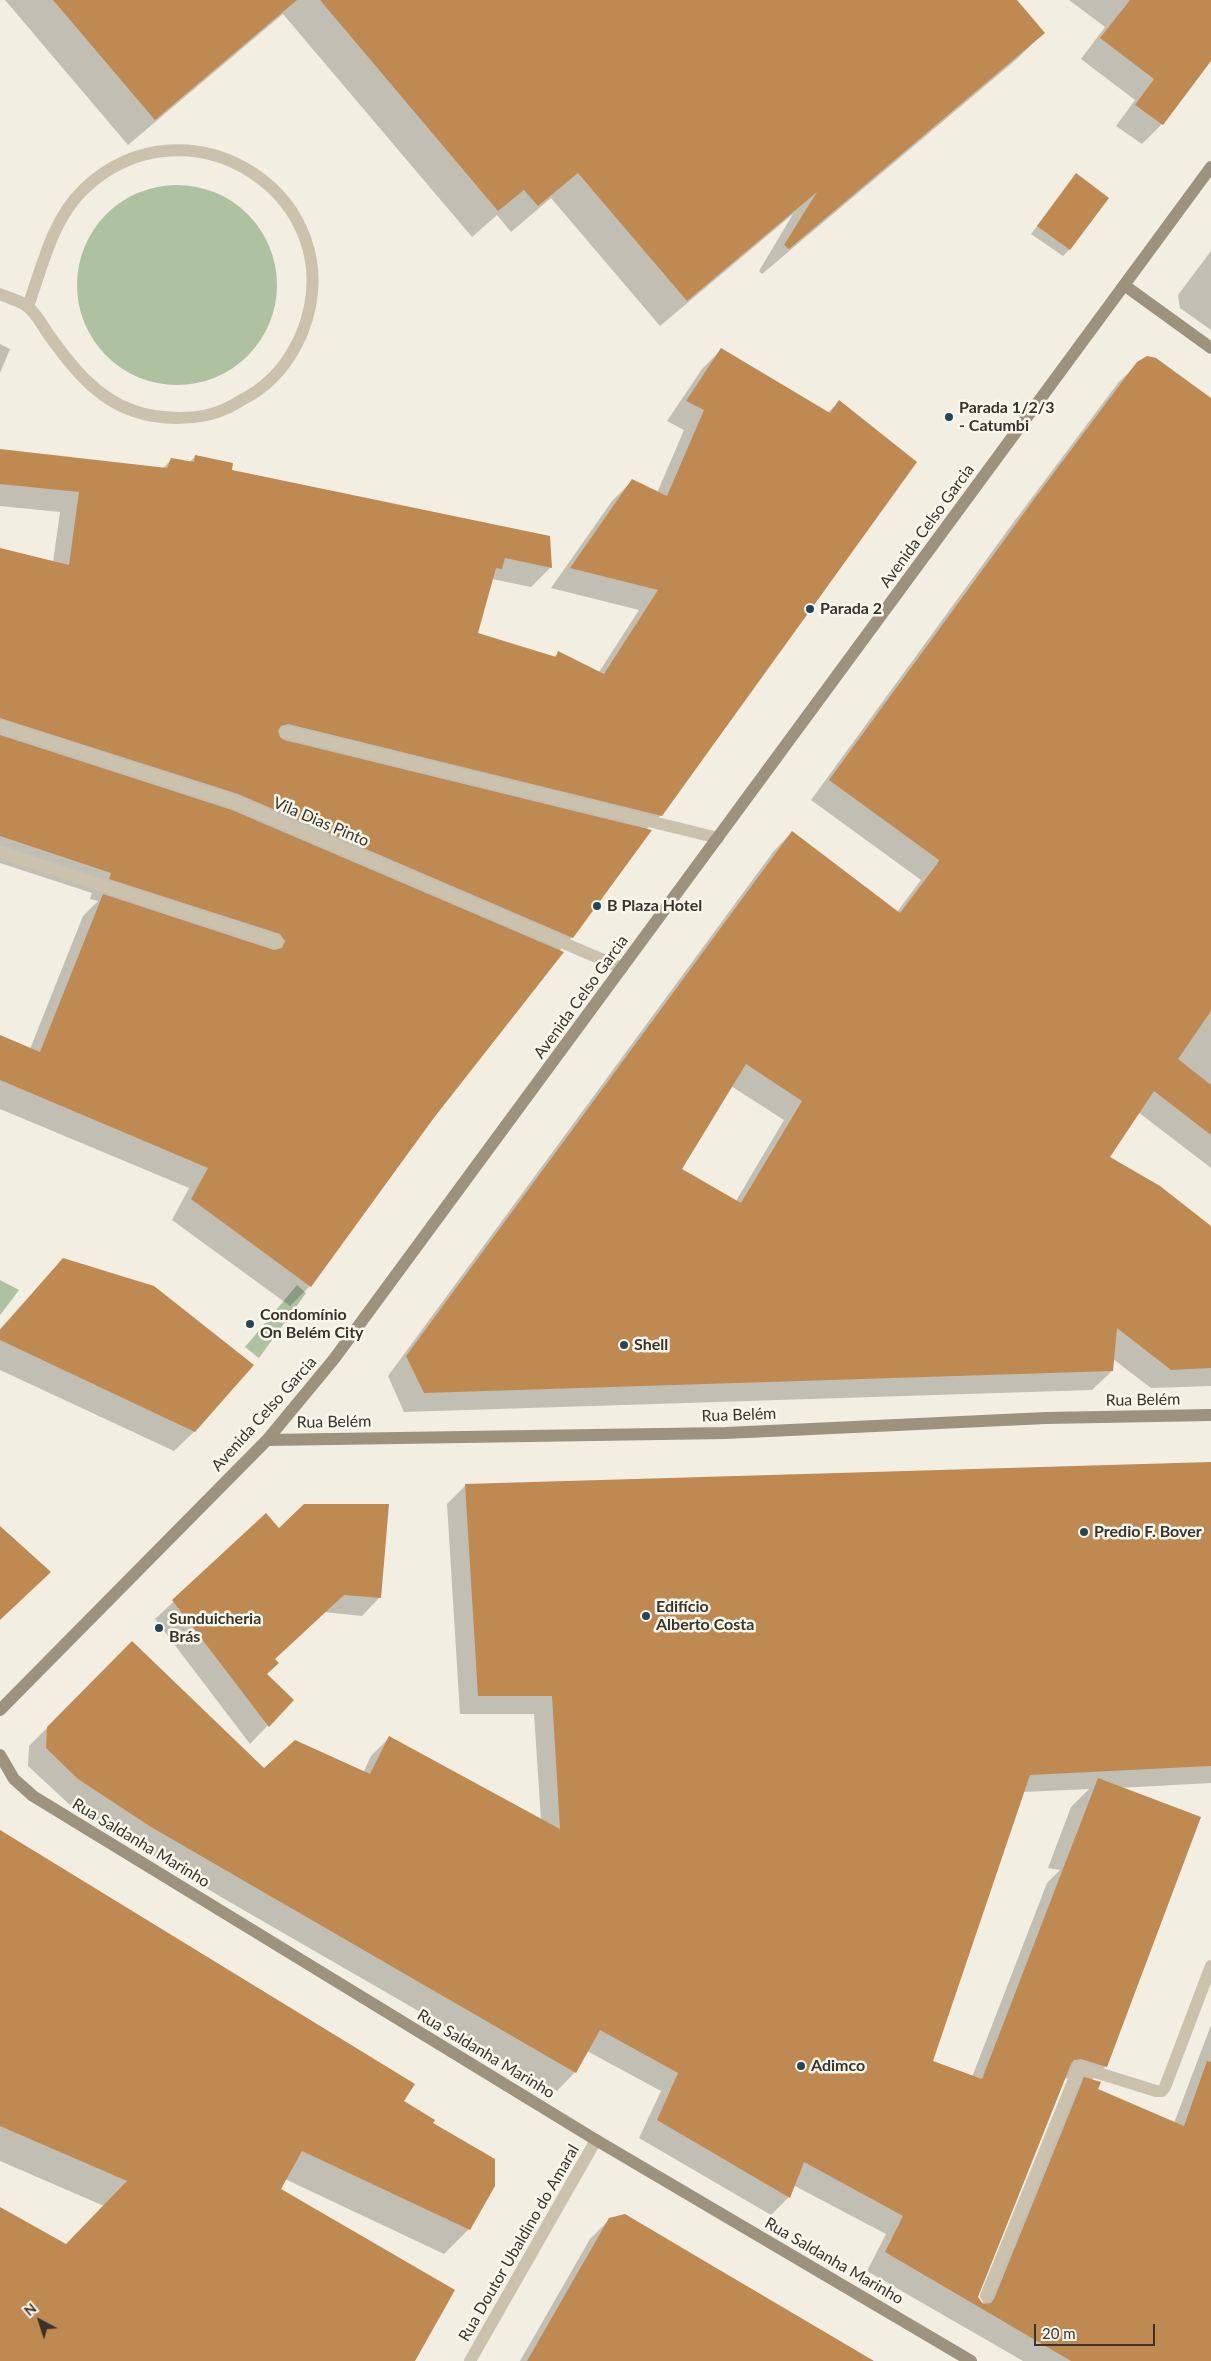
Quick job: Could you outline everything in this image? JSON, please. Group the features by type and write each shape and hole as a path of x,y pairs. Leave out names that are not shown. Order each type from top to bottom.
{"main road":[{"name":"Avenida Celso Garcia","path":"0,1710 267,1440 334,1359 1211,167"},
{"path":"1124,285 1211,348"},
{"name":"Rua Belém","path":"267,1440 726,1433 1046,1418 1211,1415"},
{"name":"Rua Saldanha Marinho","path":"0,1755 14,1780 33,1796 596,2140 971,2361"}],"street":[{"path":"0,294 28,306 64,355 94,389 133,411 179,419 224,410 263,388 294,353 311,311 312,265 300,224 275,189 240,164 200,151 157,151 116,165 82,191 57,226 28,306"},
{"name":"Vila Dias Pinto","path":"0,726 234,802 622,968"},
{"path":"286,732 718,838"},
{"path":"0,852 277,942"},
{"path":"986,2296 1079,2067 1156,2091 1162,2091 1211,1966"},
{"name":"Rua Doutor Ubaldino do Amaral","path":"470,2361 596,2140"}],"green space":[{"path":"177,185 196,187 224,197 240,208 254,222 269,247 275,266 277,285 275,304 265,332 254,348 240,362 215,377 196,383 177,385 158,383 130,373 114,362 100,348 85,323 79,304 77,285 79,266 89,238 100,222 114,208 139,193 158,187"},
{"path":"0,1280 19,1290 0,1315"},
{"path":"297,1285 306,1293 259,1358 245,1347"}],"building":[{"path":"53,0 297,0 155,120"},
{"path":"320,0 1017,0 1045,33 789,249 784,245 817,192 687,301 578,173 538,206 524,190 498,211"},
{"path":"1130,0 1211,0 1211,61 1163,125 1135,105 1154,79 1100,38"},
{"path":"1076,173 1109,198 1070,250 1037,226"},
{"path":"721,348 830,413 839,400 917,462 662,816 288,724 281,726 278,731 280,737 284,740 652,830 573,938 238,794 0,718 0,548 69,565 79,492 0,484 0,449 167,468 171,458 194,462 195,455 233,463 232,470 550,536 552,568 505,558 502,569 496,568 478,633 556,657 558,651 604,674 658,590 570,568 632,479 667,496 704,410 686,401"},
{"path":"1147,356 1156,358 1211,398 1211,1011 1178,1059 1211,1085 1211,1135 1154,1091 1110,1157 1160,1186 1211,1226 1211,1368 1171,1370 1117,1328 1113,1371 424,1393 406,1356 792,831 900,913 937,864 939,860 829,780 1137,362","holes":["746,1064 802,1101 741,1203 682,1169"]},
{"path":"0,735 232,810 564,952 433,1119 311,1287 191,1199 208,1168 0,1080 0,1035 40,1052 103,894 274,950 282,948 285,941 280,934 109,879 111,873 0,836"},
{"path":"63,1258 154,1286 254,1365 195,1432 0,1340 0,1330"},
{"path":"1211,1462 1211,1766 1030,1775 933,2061 982,2079 1098,1778 1201,1817 1107,2067 1081,2059 1074,2060 1071,2064 978,2297 983,2304 991,2303 994,2299 1084,2077 1101,2082 1098,2089 1184,2126 1207,2061 1211,2062 1211,2361 1071,2361 885,2252 903,2216 804,2162 790,2198 657,2120 678,2073 600,2030 576,2073 151,1827 78,1779 46,1748 47,1727 132,1641 264,1768 295,1740 370,1774 389,1736 560,1829 552,1696 478,1696 465,1484"},
{"path":"304,1504 389,1504 381,1598 344,1595 275,1659 279,1663 267,1674 294,1700 269,1727 172,1600 266,1513 279,1528"},
{"path":"0,1526 51,1572 0,1620"},
{"path":"0,1830 415,2084 404,2101 435,2120 433,2123 495,2159 495,2186 470,2230 302,2151 281,2189 455,2290 415,2361 0,2361 0,2207 66,2244 127,2181 0,2126"},
{"path":"625,2214 874,2361 527,2361 609,2218"}],"place":[{"name":"Parada 1/2/3 - Catumbi","path":"949,417"},
{"name":"Parada 2","path":"810,609"},
{"name":"B Plaza Hotel","path":"597,906"},
{"name":"Condomínio On Belém City","path":"250,1324"},
{"name":"Shell","path":"624,1345"},
{"name":"Predio F. Bover","path":"1084,1532"},
{"name":"Edifício Alberto Costa","path":"646,1616"},
{"name":"Sunduicheria Brás","path":"159,1628"},
{"name":"Adimco","path":"801,2066"}]}
